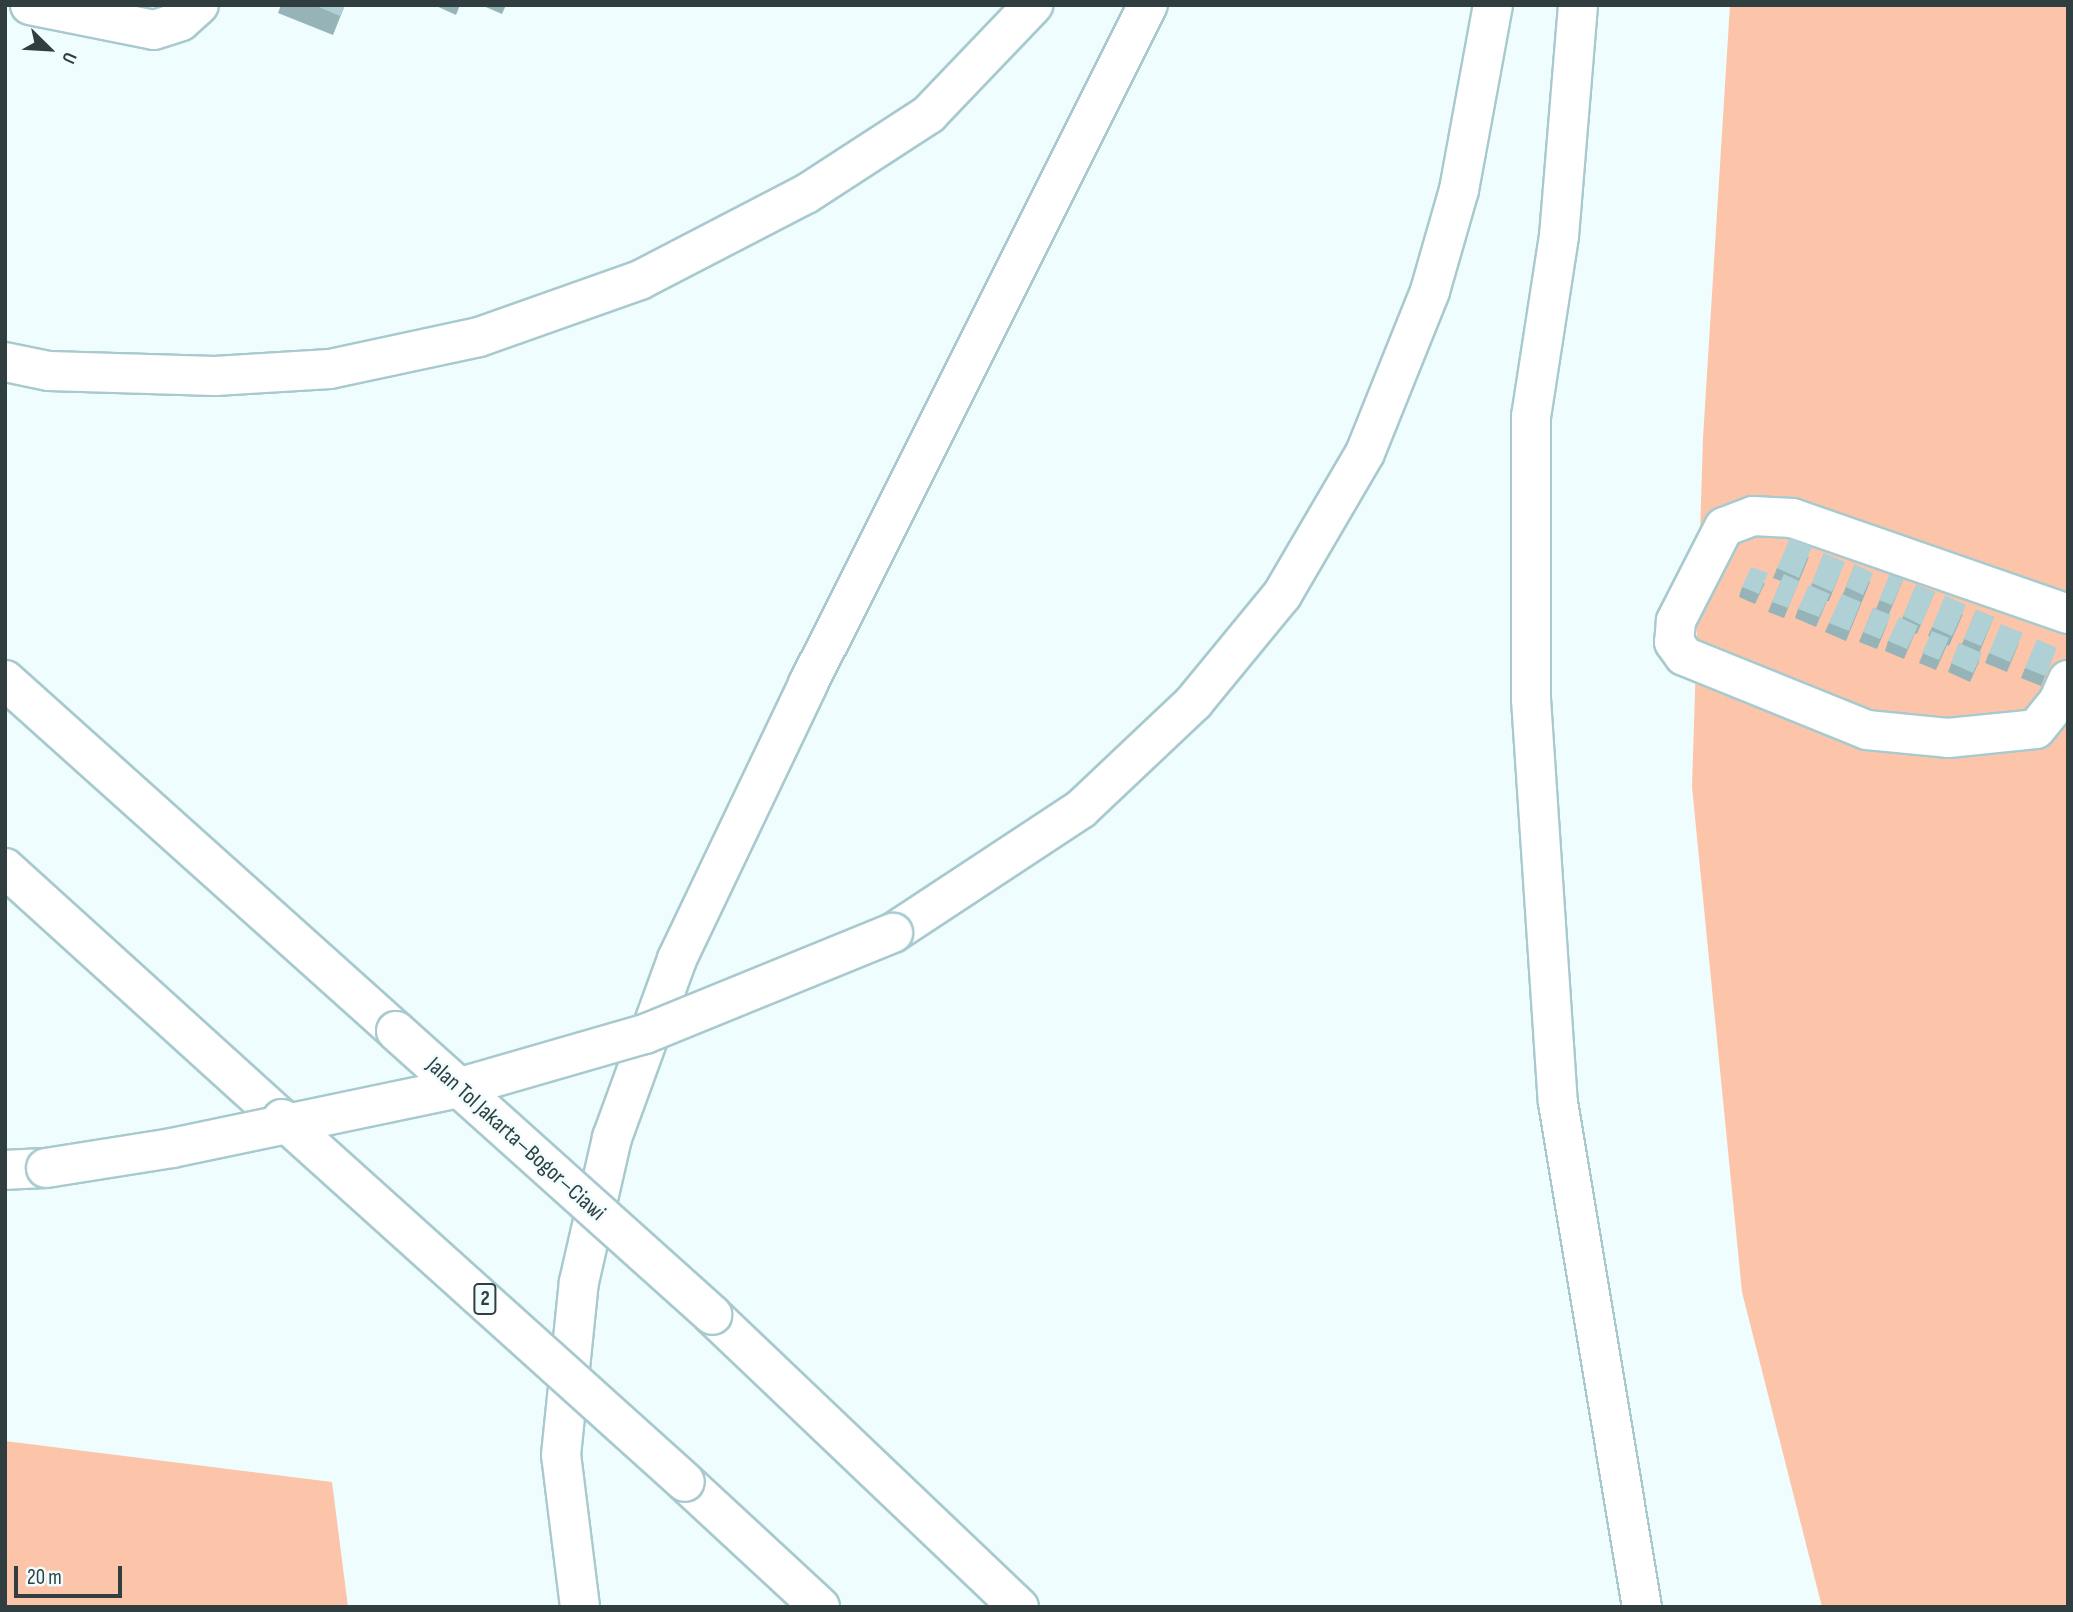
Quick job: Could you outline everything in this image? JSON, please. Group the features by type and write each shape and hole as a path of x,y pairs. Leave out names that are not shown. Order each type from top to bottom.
{"main road":[{"path":"30,5 154,30 180,21 199,5"},
{"path":"5,362 49,371 215,376 330,369 479,337 640,280 806,194 929,114 1033,5"},
{"path":"580,1607 561,1455 579,1282 612,1138 683,947 808,684 1148,5"},
{"path":"5,1170 47,1168 172,1149 454,1089 645,1034 893,933 1081,809 1194,702 1282,594 1365,453 1430,291 1459,190 1493,5"},
{"path":"1577,5 1559,236 1531,416 1531,699 1558,1102 1598,1365 1642,1607"},
{"path":"2068,614 1792,518 1753,516 1724,527 1676,621 1674,642 1684,656 1867,730 1934,736 2036,729 2058,702 2068,680"},
{"name":"Jalan Tol Jakarta–Bogor–Ciawi","path":"5,680 712,1315 1018,1607"},
{"name":"2","path":"5,868 820,1607"}],"shaded area":[{"path":"1730,5 2068,5 2068,1607 1822,1607 1742,1292 1692,787 1703,438"},
{"path":"5,1441 332,1482 348,1607 5,1607"}],"building":[{"path":"314,5 345,5 340,16"},
{"path":"1790,538 1812,547 1799,578 1777,568"},
{"path":"1824,553 1845,562 1832,592 1812,583"},
{"path":"1855,564 1873,573 1863,595 1846,587"},
{"path":"1751,567 1768,573 1759,594 1742,587"},
{"path":"1784,574 1799,581 1788,608 1772,602"},
{"path":"1890,574 1903,580 1892,605 1879,600"},
{"path":"1809,585 1830,594 1819,617 1798,609"},
{"path":"1916,585 1935,592 1921,625 1903,616"},
{"path":"1842,594 1861,602 1849,631 1829,623"},
{"path":"1945,595 1966,605 1952,636 1932,627"},
{"path":"1873,608 1891,615 1880,639 1863,632"},
{"path":"1976,610 1994,617 1981,646 1964,639"},
{"path":"1899,617 1918,626 1907,649 1888,641"},
{"path":"2001,624 2023,633 2010,662 1989,653"},
{"path":"1932,631 1949,638 1939,660 1922,653"},
{"path":"2037,639 2057,648 2045,676 2025,668"},
{"path":"1959,643 1982,653 1973,673 1951,663"}]}
